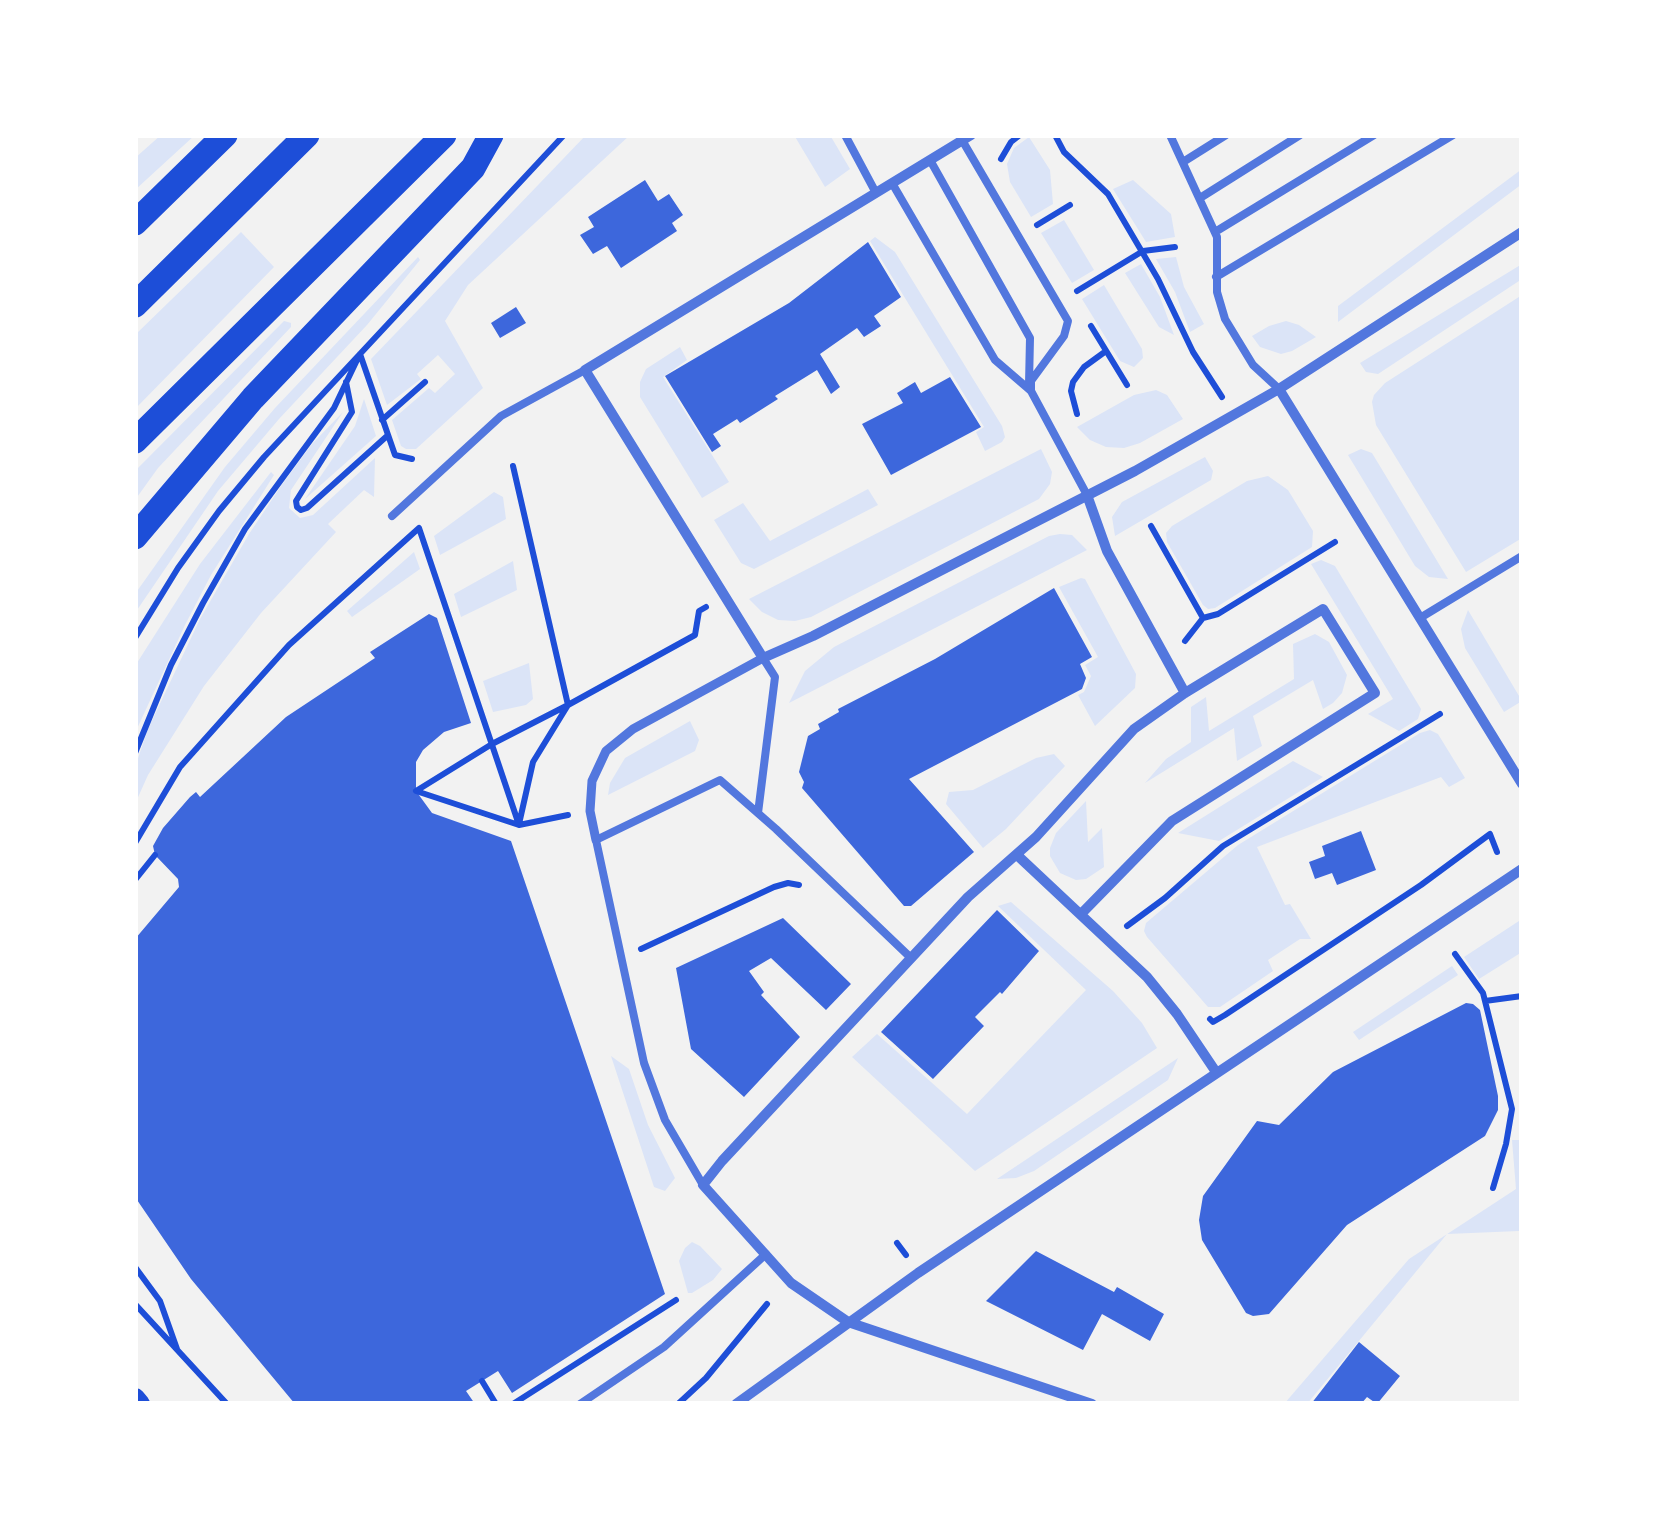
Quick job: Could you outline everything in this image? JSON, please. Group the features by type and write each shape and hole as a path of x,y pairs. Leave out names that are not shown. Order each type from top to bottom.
{"main road":[{"path":"135,223 225,135"},
{"path":"135,305 307,135"},
{"path":"135,441 444,135"},
{"path":"135,537 253,398 473,168 491,135"},
{"path":"135,1398 140,1404"}],"street":[{"path":"762,658 586,370 967,138"},
{"path":"596,840 590,810 592,781 606,751 618,740 762,658 813,636 1087,495 1233,415 1522,232"},
{"path":"1279,388 1522,784"},
{"path":"1087,495 1106,551 1185,692"},
{"path":"1082,913 1172,821 1375,693 1323,608 1185,692 1134,729 1017,854 977,888 703,1186 791,1283 848,1322 1092,1404"},
{"path":"1017,854 1161,993 1216,1072"},
{"path":"736,1404 848,1322 1522,870"}],"lane":[{"path":"845,135 876,193"},
{"path":"1170,135 1216,232 1218,300 1224,319 1253,365 1279,388"},
{"path":"1184,162 1226,135"},
{"path":"1200,198 1300,135"},
{"path":"1216,232 1374,135"},
{"path":"1216,277 1453,135"},
{"path":"967,138 1068,322 1064,336 1031,381 1031,391"},
{"path":"930,160 1030,338 1031,391 1087,495"},
{"path":"892,183 995,360 1031,391"},
{"path":"392,516 502,416 586,370"},
{"path":"1420,618 1522,556"},
{"path":"758,813 775,677 762,658"},
{"path":"703,1186 676,1142 649,1079 596,840 720,780 911,958"},
{"path":"580,1404 664,1347 766,1254"}],"path":[{"path":"135,638 219,510 264,457 564,135"},
{"path":"1055,135 1064,152 1108,194 1193,352 1233,415"},
{"path":"1031,228 1070,205"},
{"path":"1072,294 1142,252 1175,247"},
{"path":"1076,414 1071,391 1074,382 1084,366 1106,351"},
{"path":"135,753 202,602 245,528 334,408 360,354"},
{"path":"360,354 395,456 412,459"},
{"path":"346,382 352,412 296,500 298,507 308,508 387,436"},
{"path":"382,420 424,382"},
{"path":"513,466 568,704 532,762 519,825"},
{"path":"1151,526 1203,618"},
{"path":"135,844 180,767 289,646 418,528 519,825"},
{"path":"1179,650 1203,618 1218,614 1336,542"},
{"path":"590,810 519,825 416,791 492,744 695,635 699,611"},
{"path":"1126,926 1223,846 1440,714"},
{"path":"1213,1022 1490,834 1497,852"},
{"path":"135,880 156,855"},
{"path":"641,949 774,887 788,883 808,889"},
{"path":"1454,954 1485,1001 1512,1109 1492,1188"},
{"path":"1485,1001 1522,996"},
{"path":"135,1267 160,1301 179,1354"},
{"path":"513,1404 680,1298"},
{"path":"135,1304 227,1404"},
{"path":"678,1404 706,1378 767,1304"},
{"path":"482,1381 496,1404"}],"shaded area":[{"path":"161,135 195,135 135,190 135,158"},
{"path":"586,135 630,135 468,285 445,321 483,388 416,449 406,449 401,446 392,420 429,388 435,393 455,374 438,355 417,374 421,379 387,405 371,359"},
{"path":"794,135 830,135 850,169 825,187"},
{"path":"1029,137 1050,170 1053,204 1031,217 1010,182 1007,164 1014,148"},
{"path":"1522,169 1522,184 1338,322 1338,306"},
{"path":"1133,180 1171,214 1175,237 1146,242 1113,189"},
{"path":"1064,220 1094,270 1072,283 1041,233"},
{"path":"241,232 274,267 135,409 135,335"},
{"path":"875,237 895,252 1002,426 1002,442 985,451 976,432 984,427 870,241"},
{"path":"418,257 420,260 367,325 218,491 135,613 135,594 225,467 275,408"},
{"path":"1176,257 1184,287 1204,324 1190,332 1175,292 1156,259"},
{"path":"1141,264 1160,297 1174,335 1159,327 1125,273"},
{"path":"1522,264 1522,279 1378,374 1366,372 1360,363"},
{"path":"1104,285 1142,349 1143,358 1134,367 1120,361 1082,299"},
{"path":"1522,295 1522,538 1466,572 1376,425 1372,402 1385,383"},
{"path":"284,321 291,323 291,327 158,468 135,500 135,471"},
{"path":"1286,321 1316,337 1281,354 1260,347 1252,336 1269,326"},
{"path":"680,347 687,360 663,377 729,482 702,498 640,397 640,382 646,369"},
{"path":"1156,390 1167,395 1183,419 1140,443 1124,448 1106,447 1090,440 1077,427 1134,395"},
{"path":"364,399 376,436 305,499 355,426"},
{"path":"343,412 291,490 289,508 300,518 313,515 375,458 374,497 364,490 328,524 336,532 261,613 204,686 148,775 135,804 135,767 148,729 200,619 281,486 312,444"},
{"path":"1041,449 1052,472 1050,484 1039,499 811,617 778,620 749,599"},
{"path":"1361,449 1372,453 1448,579 1429,577 1415,566 1348,455"},
{"path":"1205,457 1213,471 1211,480 1115,536 1112,517 1122,502"},
{"path":"271,472 274,475 211,575 135,733 135,666 200,564"},
{"path":"1268,476 1288,490 1313,531 1312,547 1208,609 1167,542 1166,533 1247,481"},
{"path":"868,489 878,505 754,569 741,563 714,520 743,503 770,541"},
{"path":"494,492 503,497 506,519 440,555 434,536"},
{"path":"1072,535 1087,550 789,703 805,671 834,647 1049,536"},
{"path":"414,552 420,569 352,617 347,611"},
{"path":"1321,560 1335,566 1421,709 1418,719 1399,731 1368,714 1393,699 1311,564"},
{"path":"513,561 517,590 461,617 454,594"},
{"path":"1081,578 1136,674 1135,688 1095,726 1078,695 1084,692 1091,676 1085,665 1098,657 1059,587"},
{"path":"1468,610 1522,701 1504,712 1465,648 1461,629"},
{"path":"1315,634 1329,642 1347,675 1342,693 1333,703 1323,709 1313,680 1253,716 1262,746 1237,761 1234,728 1145,783 1166,759 1191,742 1191,707 1206,697 1209,731 1294,679 1293,644"},
{"path":"529,663 533,699 526,705 493,712 483,681"},
{"path":"690,721 699,740 695,751 608,795 610,783 625,758"},
{"path":"1430,730 1438,734 1465,778 1449,787 1441,777 1257,847 1285,905 1290,904 1311,939 1300,939 1268,960 1273,971 1220,1007 1208,1007 1147,937 1146,923 1238,845"},
{"path":"1054,754 1065,766 983,848 946,804 949,792 973,790 1036,758"},
{"path":"1293,761 1323,777 1219,841 1178,833"},
{"path":"1086,801 1088,842 1102,828 1104,867 1086,879 1076,880 1060,873 1050,848 1056,833"},
{"path":"1011,902 1113,991 1142,1023 1157,1048 975,1171 852,1057 877,1034 967,1114 1086,990 998,906"},
{"path":"1522,919 1522,952 1479,979 1464,957"},
{"path":"1452,966 1458,975 1359,1040 1353,1032"},
{"path":"611,1056 629,1069 648,1125 675,1178 665,1191 654,1187"},
{"path":"1178,1058 1168,1080 1034,1171 1016,1178 997,1179"},
{"path":"1512,1140 1522,1140 1522,1236 1519,1231 1447,1234 1516,1189"},
{"path":"1447,1234 1307,1404 1284,1404 1409,1259"},
{"path":"692,1242 722,1269 713,1280 688,1293 679,1261"}],"building":[{"path":"645,180 658,201 669,194 683,215 672,223 677,231 621,268 607,246 593,254 580,235 594,227 588,217"},
{"path":"868,242 901,297 874,316 881,326 864,337 857,328 820,354 840,387 831,394 817,370 740,423 737,419 713,434 721,446 712,452 665,376 789,303"},
{"path":"516,307 526,323 500,338 491,323"},
{"path":"950,377 981,427 891,475 862,424 903,403 897,393 915,382 921,393"},
{"path":"1054,588 1092,657 1080,664 1086,678 1082,689 909,779 974,852 911,906 904,906 802,788 804,782 799,772 808,736 838,709 935,659"},
{"path":"429,614 437,618 471,723 444,732 423,750 416,762 416,791 432,813 511,841 665,1294 512,1393 498,1371 466,1391 475,1404 295,1404 191,1279 135,1197 135,939 179,887 178,879 155,855 153,846 190,797 196,792 200,797 286,717 375,658 370,652"},
{"path":"1361,831 1376,870 1337,885 1332,873 1315,879 1309,862 1325,856 1322,846"},
{"path":"997,910 1039,951 1002,994 975,1017 984,1026 933,1079 881,1032"},
{"path":"783,918 851,984 826,1010 771,958 749,971 764,992 761,995 800,1037 744,1097 691,1049 676,968"},
{"path":"1466,1003 1480,1010 1498,1096 1498,1110 1485,1136 1347,1225 1269,1314 1246,1313 1202,1240 1199,1220 1203,1196 1257,1121 1279,1125 1333,1072"},
{"path":"1036,1251 1114,1292 1117,1287 1164,1314 1150,1341 1102,1314 1083,1350 986,1301"},
{"path":"1359,1342 1400,1376 1377,1404 1367,1397 1361,1404 1311,1404"}]}
